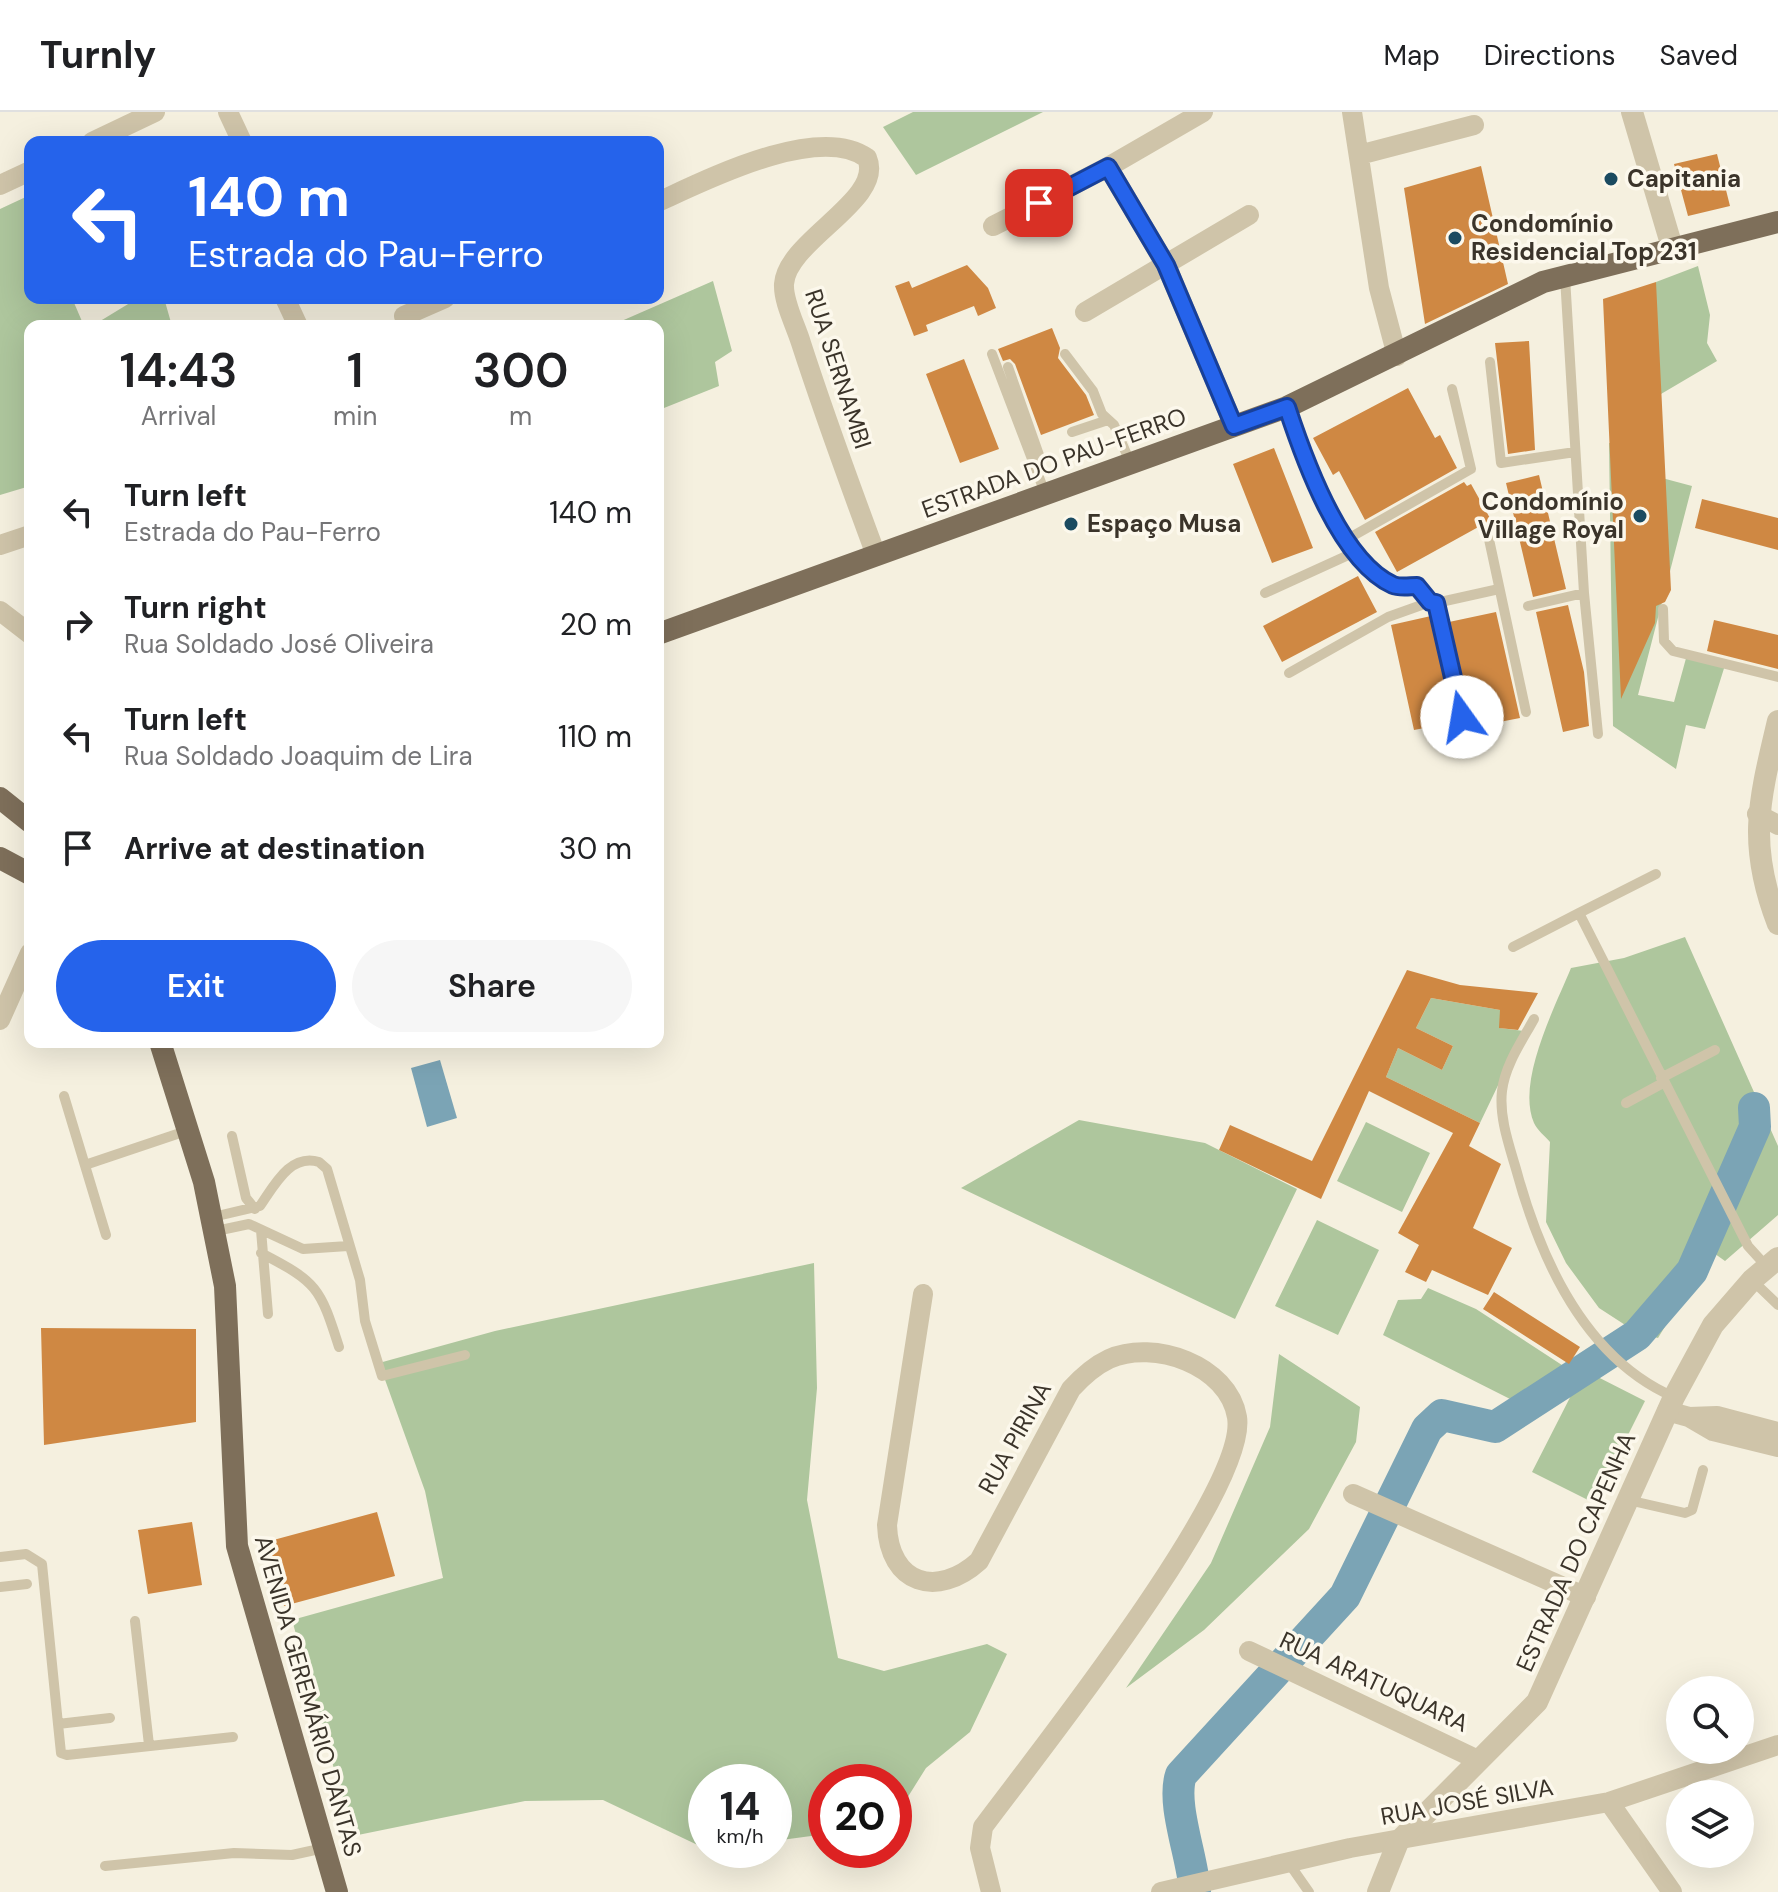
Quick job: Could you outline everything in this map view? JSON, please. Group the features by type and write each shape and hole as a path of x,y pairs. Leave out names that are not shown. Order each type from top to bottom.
{"main road":[{"name":"ESTRADA DO PAU-FERRO","path":"664,632 1287,407 1397,356 1543,282 1778,222"},
{"path":"0,798 24,819"},
{"path":"0,821 24,823"},
{"path":"0,858 24,871"},
{"name":"AVENIDA GEREMÁRIO DANTAS","path":"162,1048 189,1130 214,1224 225,1286 237,1546 337,1892"}],"street":[{"path":"105,136 155,112"},
{"path":"228,112 239,136"},
{"path":"993,226 1108,167 1203,112"},
{"path":"1352,112 1379,288 1397,356"},
{"path":"1632,112 1672,247"},
{"path":"1359,155 1474,125"},
{"name":"RUA SERNAMBI","path":"664,199 707,180 776,156 837,148 858,151 867,158 869,178 860,192 796,257 784,287 829,428 876,555"},
{"path":"1108,167 1166,265 1234,426"},
{"path":"0,185 24,174"},
{"path":"1085,312 1249,215"},
{"path":"404,316 431,304"},
{"path":"0,545 24,537"},
{"path":"0,611 24,629"},
{"path":"1777,730 1757,814 1758,856 1778,924"},
{"path":"1757,814 1778,825"},
{"path":"0,1020 24,966"},
{"name":"ESTRADA DO CAPENHA","path":"1378,1892 1398,1842 1537,1702 1586,1597 1626,1500 1677,1409 1713,1325 1766,1268"},
{"name":"RUA PIRINA","path":"923,1294 887,1525 888,1546 899,1567 916,1579 940,1584 961,1577 979,1561 1071,1389 1084,1374 1109,1359 1130,1353 1161,1354 1199,1366 1220,1381 1237,1417 1231,1463 1175,1564 983,1827 980,1848 991,1892"},
{"path":"1677,1409 1778,1432"},
{"path":"1677,1409 1713,1431 1778,1447"},
{"path":"1353,1494 1586,1597"},
{"name":"RUA ARATUQUARA","path":"1249,1651 1478,1760"},
{"name":"RUA JOSÉ SILVA","path":"1168,1890 1288,1862 1609,1802 1778,1745"},
{"path":"1609,1802 1672,1892"}],"lane":[{"path":"1565,275 1584,593 1598,734"},
{"path":"992,354 1045,493"},
{"path":"1065,354 1093,391 1102,414 1114,425 1130,462"},
{"path":"1490,362 1501,463 1575,452"},
{"path":"1008,367 1039,455 1034,465"},
{"path":"1344,541 1471,469 1452,389"},
{"path":"1287,407 1344,541 1395,586 1417,586 1433,602 1462,717"},
{"path":"1072,432 1108,420"},
{"path":"1487,530 1526,712"},
{"path":"1265,593 1355,552"},
{"path":"1289,673 1388,617 1433,602 1499,589"},
{"path":"1528,606 1584,593"},
{"path":"1663,609 1664,641 1673,651 1778,677"},
{"path":"1513,947 1656,874"},
{"path":"1579,913 1748,1246 1766,1268 1778,1305"},
{"path":"1534,1019 1512,1059 1502,1091 1505,1127 1547,1263 1593,1336 1677,1409"},
{"path":"1626,1103 1715,1050"},
{"path":"64,1096 106,1235"},
{"path":"85,1165 189,1130"},
{"path":"232,1136 251,1210 249,1224"},
{"path":"214,1224 251,1210 288,1169 300,1161 319,1162 327,1169 360,1280 365,1321 382,1376 465,1355"},
{"path":"214,1224 249,1224 303,1249 348,1246"},
{"path":"261,1230 268,1314"},
{"path":"261,1253 304,1276 319,1292 339,1347"},
{"path":"1626,1500 1685,1513 1692,1510 1703,1470"},
{"path":"0,1557 26,1554 42,1564 61,1753 67,1755 233,1737"},
{"path":"0,1587 27,1584"},
{"path":"135,1621 149,1745"},
{"path":"58,1724 110,1718"},
{"path":"105,1866 234,1853 292,1855 324,1848"},
{"path":"1288,1862 1309,1892"}],"green space":[{"path":"913,112 1043,112 916,175 883,127"},
{"path":"24,198 24,304 75,304 81,320 24,320 24,488 0,495 0,209"},
{"path":"1698,266 1710,315 1707,343 1717,361 1661,394 1648,375 1656,282"},
{"path":"713,281 732,351 715,362 719,386 664,408 664,320 624,320"},
{"path":"128,304 166,304 170,320 102,320"},
{"path":"1609,443 1656,446 1662,478 1692,486 1638,695 1674,702 1688,651 1726,662 1705,729 1686,725 1676,769 1613,726"},
{"path":"1685,937 1778,1146 1778,1215 1725,1261 1711,1251 1658,1338 1636,1332 1599,1308 1566,1263 1546,1222 1550,1142 1534,1123 1530,1087 1540,1045 1571,968 1624,958"},
{"path":"1431,998 1500,1010 1500,1028 1524,1031 1480,1123 1386,1077 1398,1048 1442,1070 1453,1046 1416,1028"},
{"path":"1079,1120 1205,1143 1297,1189 1235,1319 961,1188"},
{"path":"1366,1122 1430,1153 1402,1212 1337,1181"},
{"path":"1317,1220 1379,1250 1338,1335 1275,1306"},
{"path":"814,1263 817,1388 807,1500 838,1658 884,1671 987,1644 1007,1654 970,1732 926,1768 912,1790 912,1764 808,1764 808,1836 792,1839 792,1764 688,1764 688,1840 603,1800 525,1801 353,1836 292,1620 443,1578 425,1491 379,1363 495,1331"},
{"path":"1428,1288 1476,1309 1565,1367 1520,1404 1383,1335 1398,1300 1421,1299"},
{"path":"1279,1354 1360,1407 1356,1442 1309,1529 1204,1630 1126,1688 1211,1563 1270,1427"},
{"path":"1584,1370 1645,1401 1594,1503 1532,1472"}],"water":[{"path":"440,1060 457,1118 427,1127 411,1068"}],"building":[{"path":"1717,154 1730,206 1688,216 1674,164"},
{"name":"Condomínio Residencial Top 231","path":"1481,166 1508,284 1425,324 1404,188"},
{"path":"967,265 988,288 996,308 978,316 974,306 926,325 928,331 914,336 895,286 909,281 912,288"},
{"name":"Condomínio Village Royal","path":"1656,282 1671,590 1665,602 1656,606 1655,623 1621,699 1603,299"},
{"path":"1052,328 1060,348 1058,358 1086,395 1094,415 1041,435 1015,364 1010,359 1003,361 998,349"},
{"path":"1529,341 1535,450 1508,454 1495,343"},
{"path":"964,359 999,449 960,463 926,374"},
{"path":"1408,388 1435,438 1440,435 1457,468 1365,520 1339,471 1333,475 1313,438"},
{"path":"1274,448 1313,548 1272,563 1233,464"},
{"path":"1539,475 1566,589 1533,597 1506,483"},
{"path":"1464,482 1467,486 1471,484 1491,520 1397,572 1375,532"},
{"path":"1702,499 1778,518 1778,550 1695,528"},
{"path":"1358,576 1377,612 1282,662 1263,626"},
{"path":"1568,605 1584,672 1589,726 1563,732 1536,612"},
{"path":"1496,612 1520,718 1479,726 1477,717 1470,718 1449,622"},
{"path":"1431,616 1456,722 1414,730 1391,625"},
{"path":"1714,620 1778,635 1778,669 1707,651"},
{"path":"1407,970 1460,985 1538,993 1518,1030 1499,1028 1500,1010 1431,998 1416,1028 1453,1046 1442,1070 1398,1048 1386,1077 1480,1123 1469,1146 1501,1164 1473,1228 1512,1248 1488,1295 1432,1270 1426,1282 1405,1272 1419,1245 1398,1233 1453,1133 1369,1091 1321,1199 1219,1150 1230,1125 1312,1161"},
{"path":"1494,1292 1580,1347 1569,1364 1483,1309"},
{"path":"41,1328 196,1329 196,1422 44,1445"},
{"path":"377,1512 395,1576 284,1606 266,1542"},
{"path":"192,1522 202,1585 148,1594 138,1530"}],"waterway":[{"path":"1195,1892 1179,1801 1181,1775 1345,1596 1427,1429 1442,1415 1495,1427 1637,1335 1692,1271 1755,1127 1754,1108"}],"place":[{"name":"Capitania","path":"1611,179"},
{"name":"Condomínio Residencial Top 231","path":"1455,238"},
{"name":"Condomínio Village Royal","path":"1640,516"},
{"name":"Espaço Musa","path":"1071,524"}],"route":[{"path":"1039,203 1108,167 1166,265 1234,426 1287,407 1295,432 1344,541 1382,578 1395,586 1417,586 1423,589 1430,602 1436,603 1462,717"}]}
